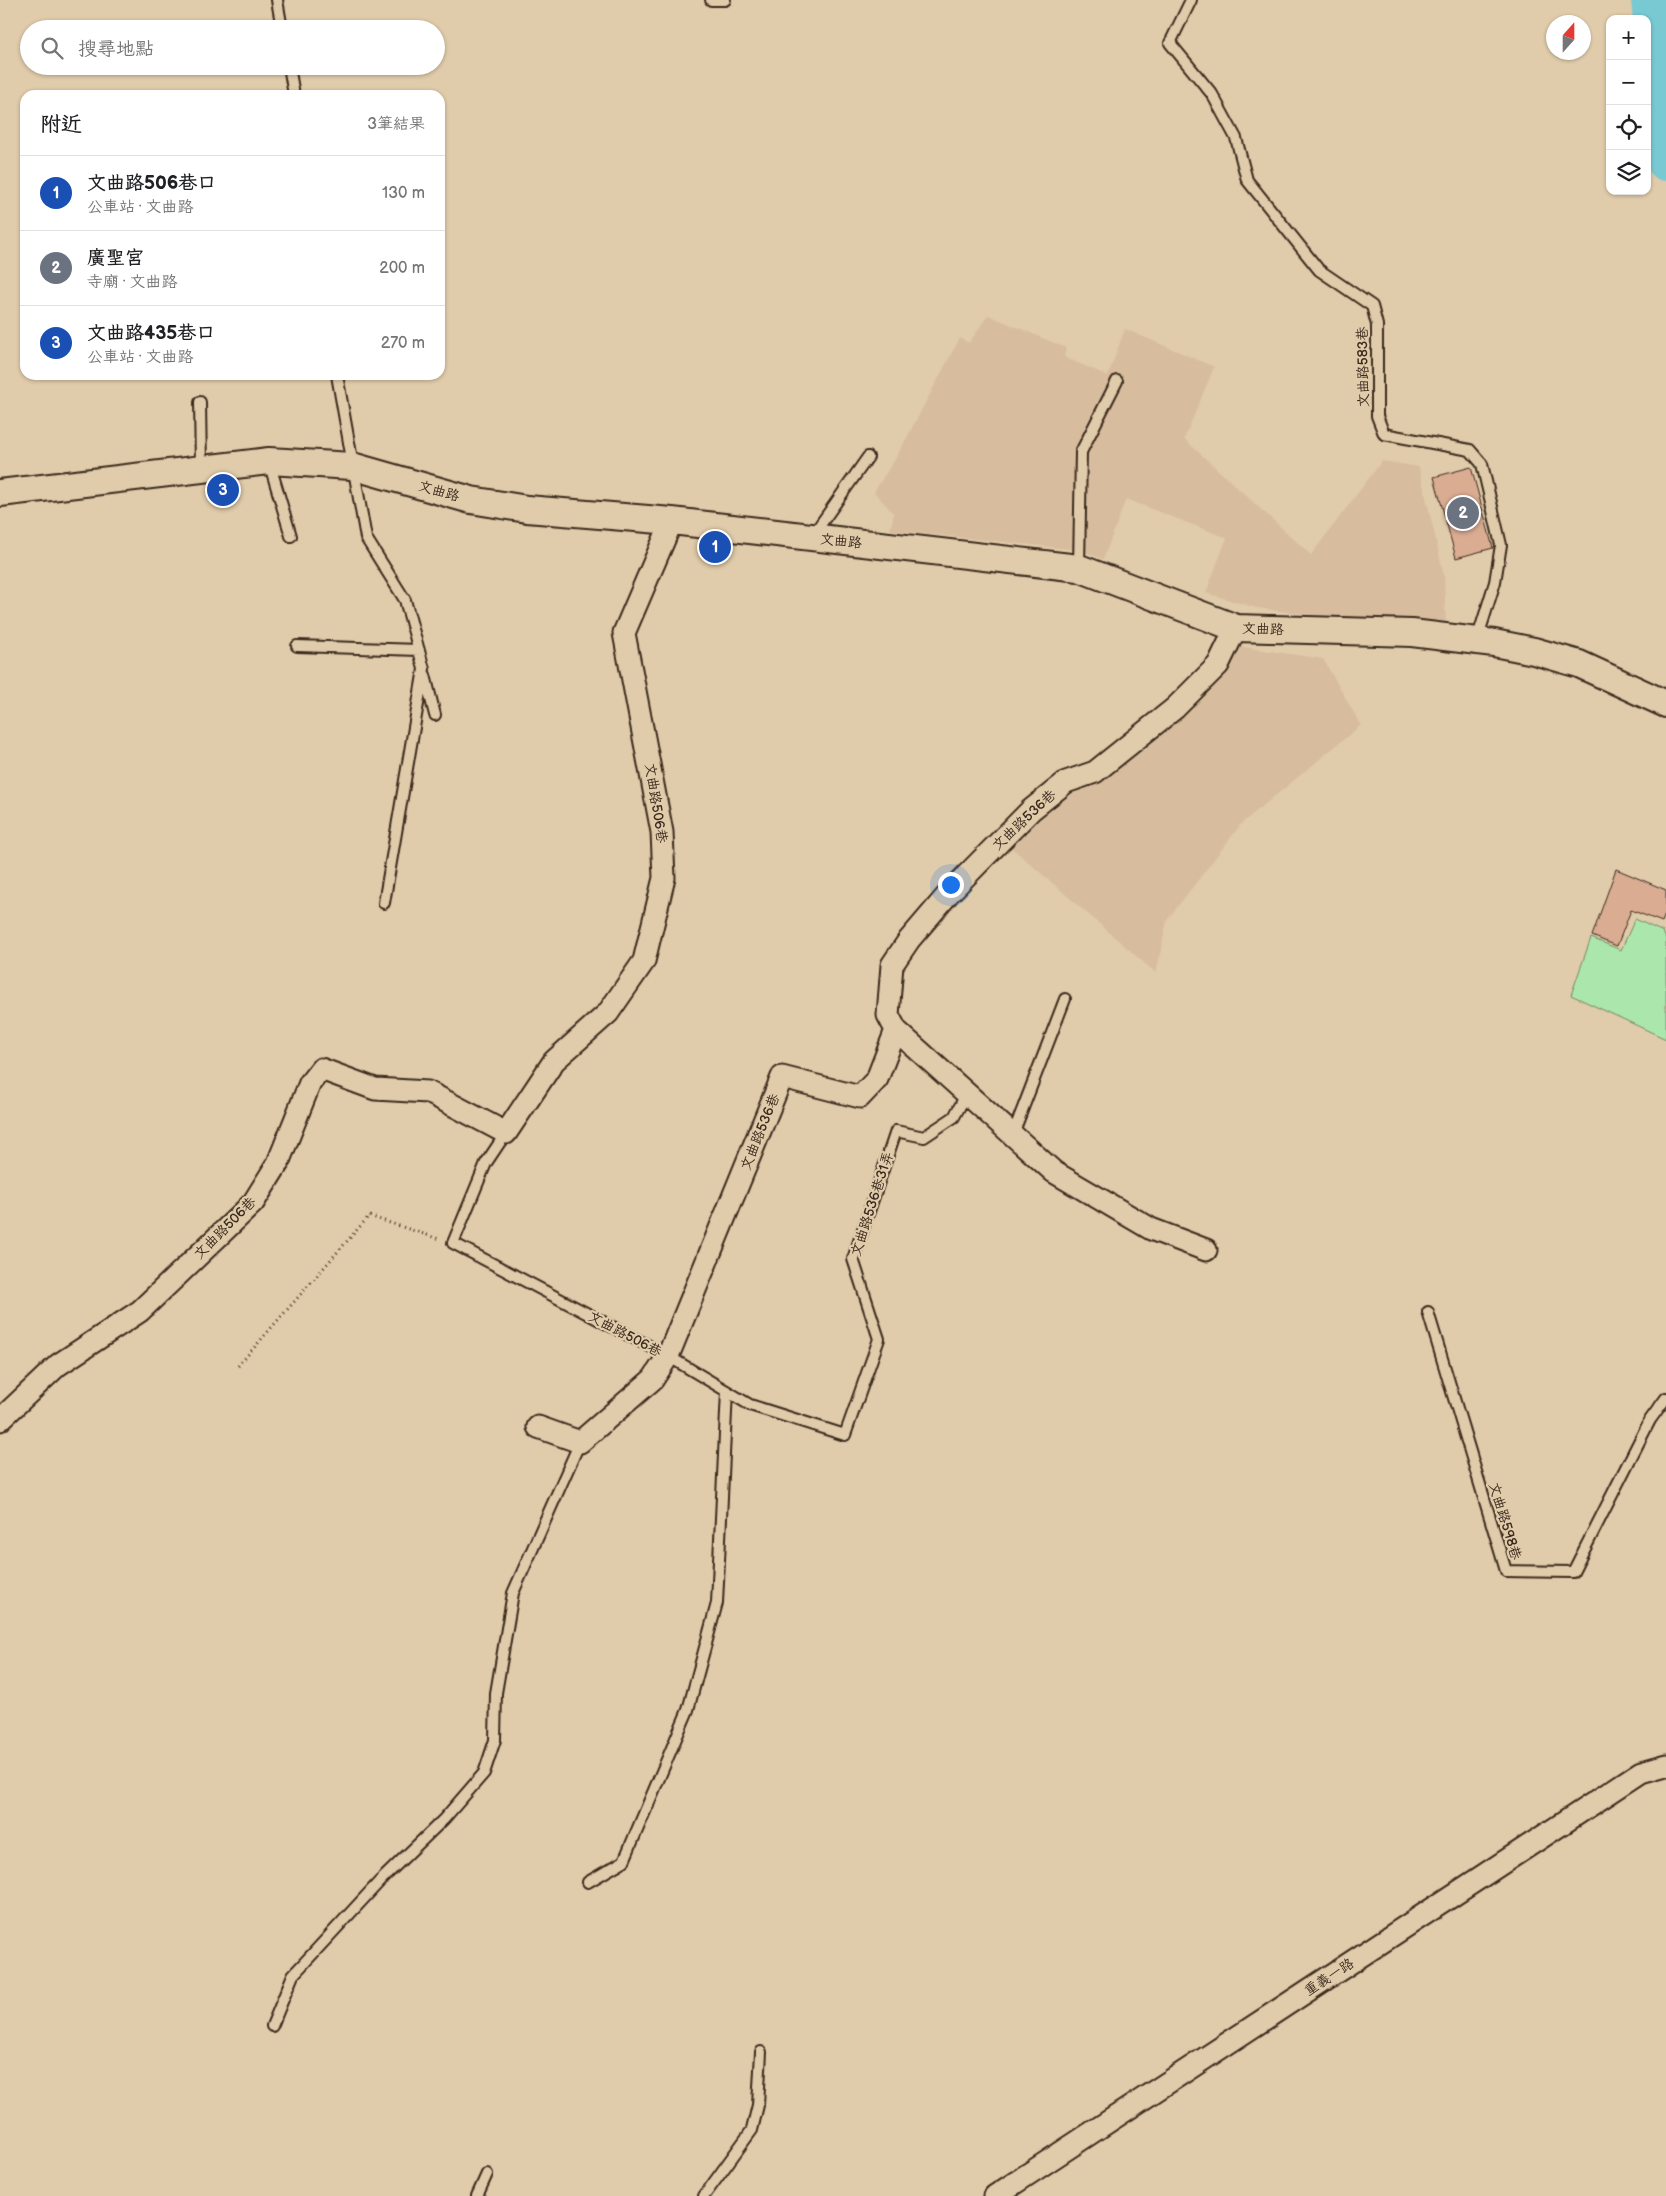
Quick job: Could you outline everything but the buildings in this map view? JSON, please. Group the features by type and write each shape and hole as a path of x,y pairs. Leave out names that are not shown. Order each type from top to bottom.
{"street":[{"name":"文曲路","path":"0,493 269,461 352,466 480,501 527,509 672,521 1079,568 1236,628 1412,633 1534,651 1579,664 1666,704"},
{"name":"文曲路506巷","path":"0,1420 58,1365 140,1311 253,1203 278,1163 310,1083 321,1069 374,1089 428,1092 506,1133 554,1061 608,1013 644,961 664,878 662,832 624,633 672,521"},
{"name":"文曲路536巷","path":"580,1442 654,1379 668,1356 782,1077 860,1097 877,1079 896,1030 888,1015 892,965 909,940 950,892 1031,810 1066,782 1095,772 1175,708 1218,664 1236,628"},
{"path":"896,1030 1054,1172 1151,1229 1206,1250"},
{"path":"538,1427 580,1442"},
{"name":"重義一路","path":"995,2196 1641,1772 1666,1765"}],"lane":[{"path":"277,0 280,20"},
{"path":"712,0 725,0"},
{"name":"文曲路583巷","path":"1191,0 1170,43 1212,94 1236,138 1247,180 1319,270 1372,306 1377,325 1377,416 1384,434 1470,450 1482,464 1501,545 1495,582 1476,641"},
{"path":"291,75 293,90"},
{"path":"338,380 366,538 405,600 435,715"},
{"path":"1079,568 1081,452 1117,381"},
{"path":"200,402 201,468"},
{"path":"811,538 868,457"},
{"path":"269,461 290,536"},
{"path":"297,646 419,650"},
{"path":"384,903 424,669"},
{"path":"1013,1134 1065,999"},
{"name":"文曲路536巷31弄","path":"668,1356 750,1405 845,1435 879,1339 853,1260 896,1131 924,1137 954,1117 967,1093"},
{"name":"文曲路506巷","path":"506,1133 486,1163 453,1243 668,1356"},
{"name":"文曲路598巷","path":"1428,1312 1506,1572 1573,1572 1650,1420 1666,1398"},
{"path":"588,1882 624,1861 690,1702 717,1603 727,1391"},
{"path":"272,2026 293,1975 380,1881 444,1819 484,1773 495,1740 496,1693 513,1593 580,1442"},
{"path":"704,2196 752,2130 758,2105 761,2052"},
{"path":"477,2196 487,2174"}],"path":[{"path":"238,1366 370,1216 453,1243"}],"shaded area":[{"path":"988,315 1066,348 1064,357 1108,376 1125,329 1214,367 1184,439 1311,555 1382,461 1419,467 1444,576 1446,632 1257,608 1206,593 1227,538 1126,499 1103,559 1080,550 890,530 894,514 874,492 896,458 960,338 969,343"},
{"path":"1230,645 1323,659 1361,725 1242,823 1167,920 1156,973 1005,842 1044,795 1088,779"}],"green space":[{"path":"1635,919 1663,932 1666,939 1666,1039 1571,995 1591,938 1621,950"}],"waterway":[{"path":"1650,0 1666,162"}],"place":[{"name":"文曲路435巷口","path":"223,490"},
{"name":"廣聖宮","path":"1463,513"},
{"name":"文曲路506巷口","path":"715,547"}]}
